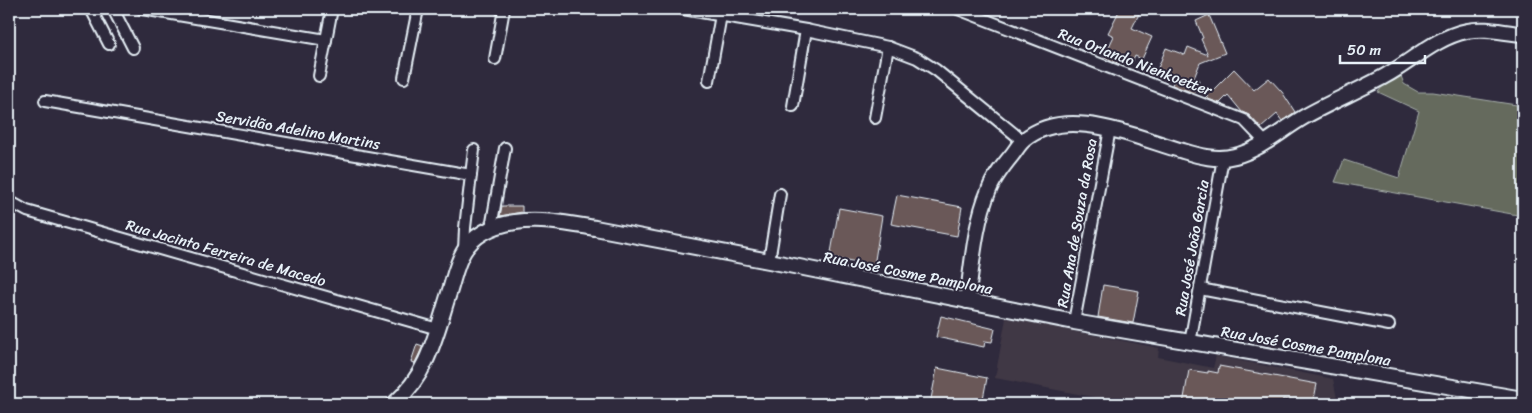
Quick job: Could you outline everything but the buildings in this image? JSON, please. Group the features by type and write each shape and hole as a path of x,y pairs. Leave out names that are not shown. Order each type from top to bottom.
{"main road":[{"path":"967,301 976,242 985,201 994,179 1023,141 1039,130 1058,125 1087,125 1110,129 1197,155 1223,158 1244,153 1266,143 1303,118 1384,76 1453,35 1464,31 1482,29 1523,34"},
{"name":"Rua José Cosme Pamplona","path":"397,404 421,372 438,329 457,265 464,250 477,237 491,228 517,222 532,221 574,224 1074,322 1523,399"}],"street":[{"path":"93,9 109,44"},
{"path":"113,9 133,48"},
{"path":"142,9 326,40"},
{"path":"319,76 332,9"},
{"path":"404,78 418,9"},
{"path":"495,59 504,9"},
{"path":"683,9 806,30 888,47 917,58 936,70 1023,141"},
{"name":"Rua Orlando Nienkoetter","path":"958,9 1244,120 1266,143"},
{"path":"709,81 721,15"},
{"path":"793,106 806,30"},
{"path":"875,118 888,47"},
{"name":"Servidão Adelino Martins","path":"45,101 471,175"},
{"name":"Rua Ana de Souza da Rosa","path":"1074,322 1110,129"},
{"path":"491,228 505,148"},
{"path":"464,250 474,150"},
{"name":"Rua José João Garcia","path":"1190,343 1223,158"},
{"path":"770,261 780,194"},
{"name":"Rua Jacinto Ferreira de Macedo","path":"9,201 27,211 438,329"},
{"path":"1200,288 1389,325"}],"shaded area":[{"path":"1006,318 1159,348 1158,357 1213,368 1216,356 1333,379 1338,404 1130,404 995,378"}],"green space":[{"path":"1401,76 1404,84 1418,92 1433,92 1523,106 1523,216 1335,182 1344,160 1399,178 1419,111 1378,92 1383,86"}]}
